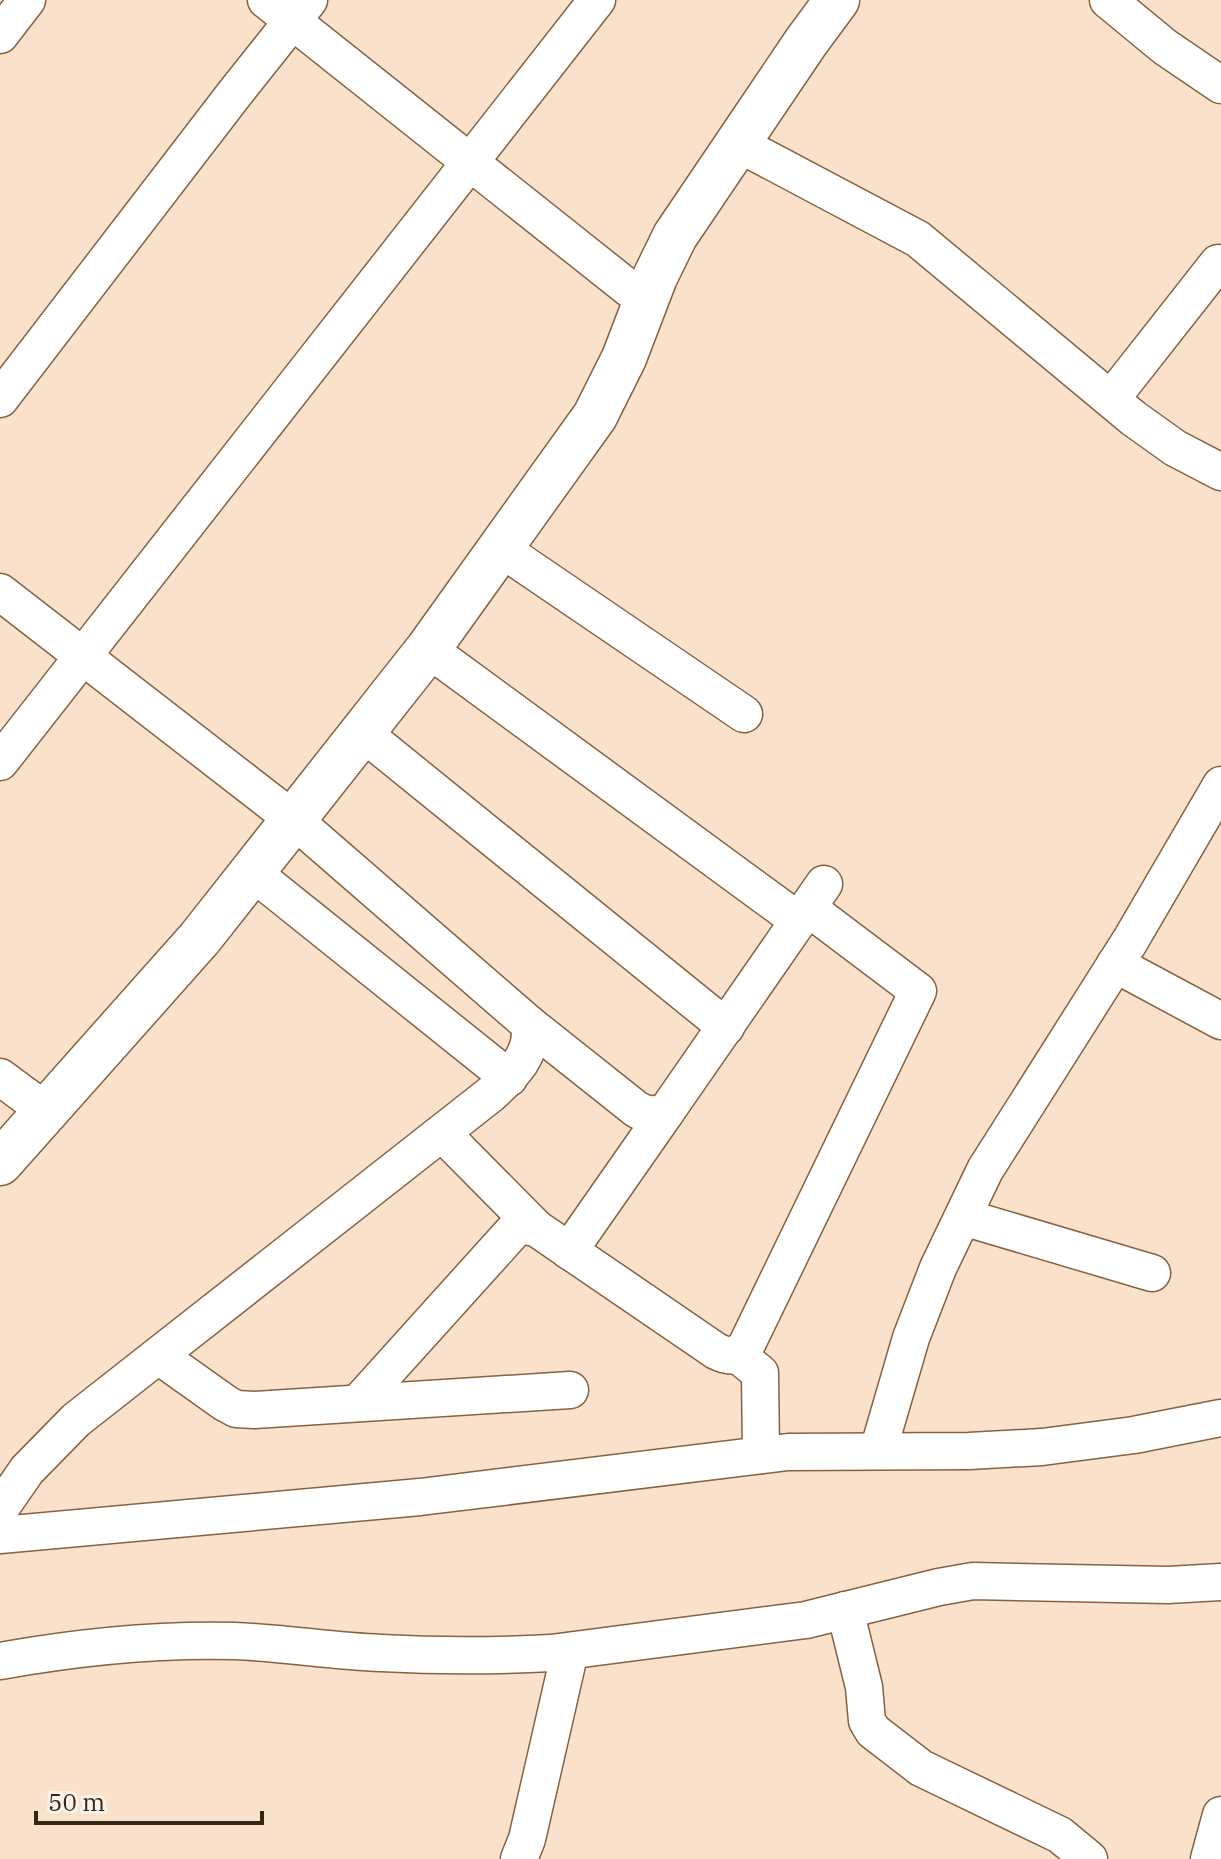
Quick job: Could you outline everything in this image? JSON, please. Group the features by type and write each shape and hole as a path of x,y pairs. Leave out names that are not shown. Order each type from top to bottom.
{"street":[{"path":"0,35 27,0"},
{"path":"0,762 597,0"},
{"path":"0,1163 200,938 428,649 595,416 624,358 675,236 837,0"},
{"path":"1108,0 1165,47 1221,85"},
{"path":"0,399 290,7 471,161 646,302"},
{"path":"737,143 918,239 1111,399 1175,448 1221,472"},
{"path":"1111,399 1218,263"},
{"path":"500,548 744,714"},
{"path":"0,592 294,820 529,1024 636,1109 654,1115 666,1112"},
{"path":"428,649 811,904 918,991 746,1346 738,1355 727,1357 716,1351 536,1228 442,1133"},
{"path":"363,733 726,1027"},
{"path":"878,1451 911,1338 938,1268 985,1170 1115,964 1221,785"},
{"path":"252,872 509,1078"},
{"path":"569,1251 811,904"},
{"path":"1115,964 1221,1021"},
{"path":"0,1509 27,1470 76,1420 509,1078 529,1047 532,1035 529,1024"},
{"path":"0,1077 46,1111"},
{"path":"963,1217 1152,1273"},
{"path":"358,1403 515,1229 524,1226 536,1228"},
{"path":"738,1355 760,1373 761,1455"},
{"path":"159,1356 236,1409 570,1390"},
{"path":"0,1535 420,1497 788,1452 969,1451 1042,1447 1173,1429 1221,1418"},
{"path":"0,1661 86,1646 134,1642 237,1641 381,1653 510,1655 570,1651 806,1620 973,1581 1168,1585 1221,1582"},
{"path":"845,1610 864,1687 867,1721 873,1731 921,1768 1060,1835 1089,1859"},
{"path":"519,1859 527,1839 570,1651"},
{"path":"1209,1859 1221,1815"}]}
